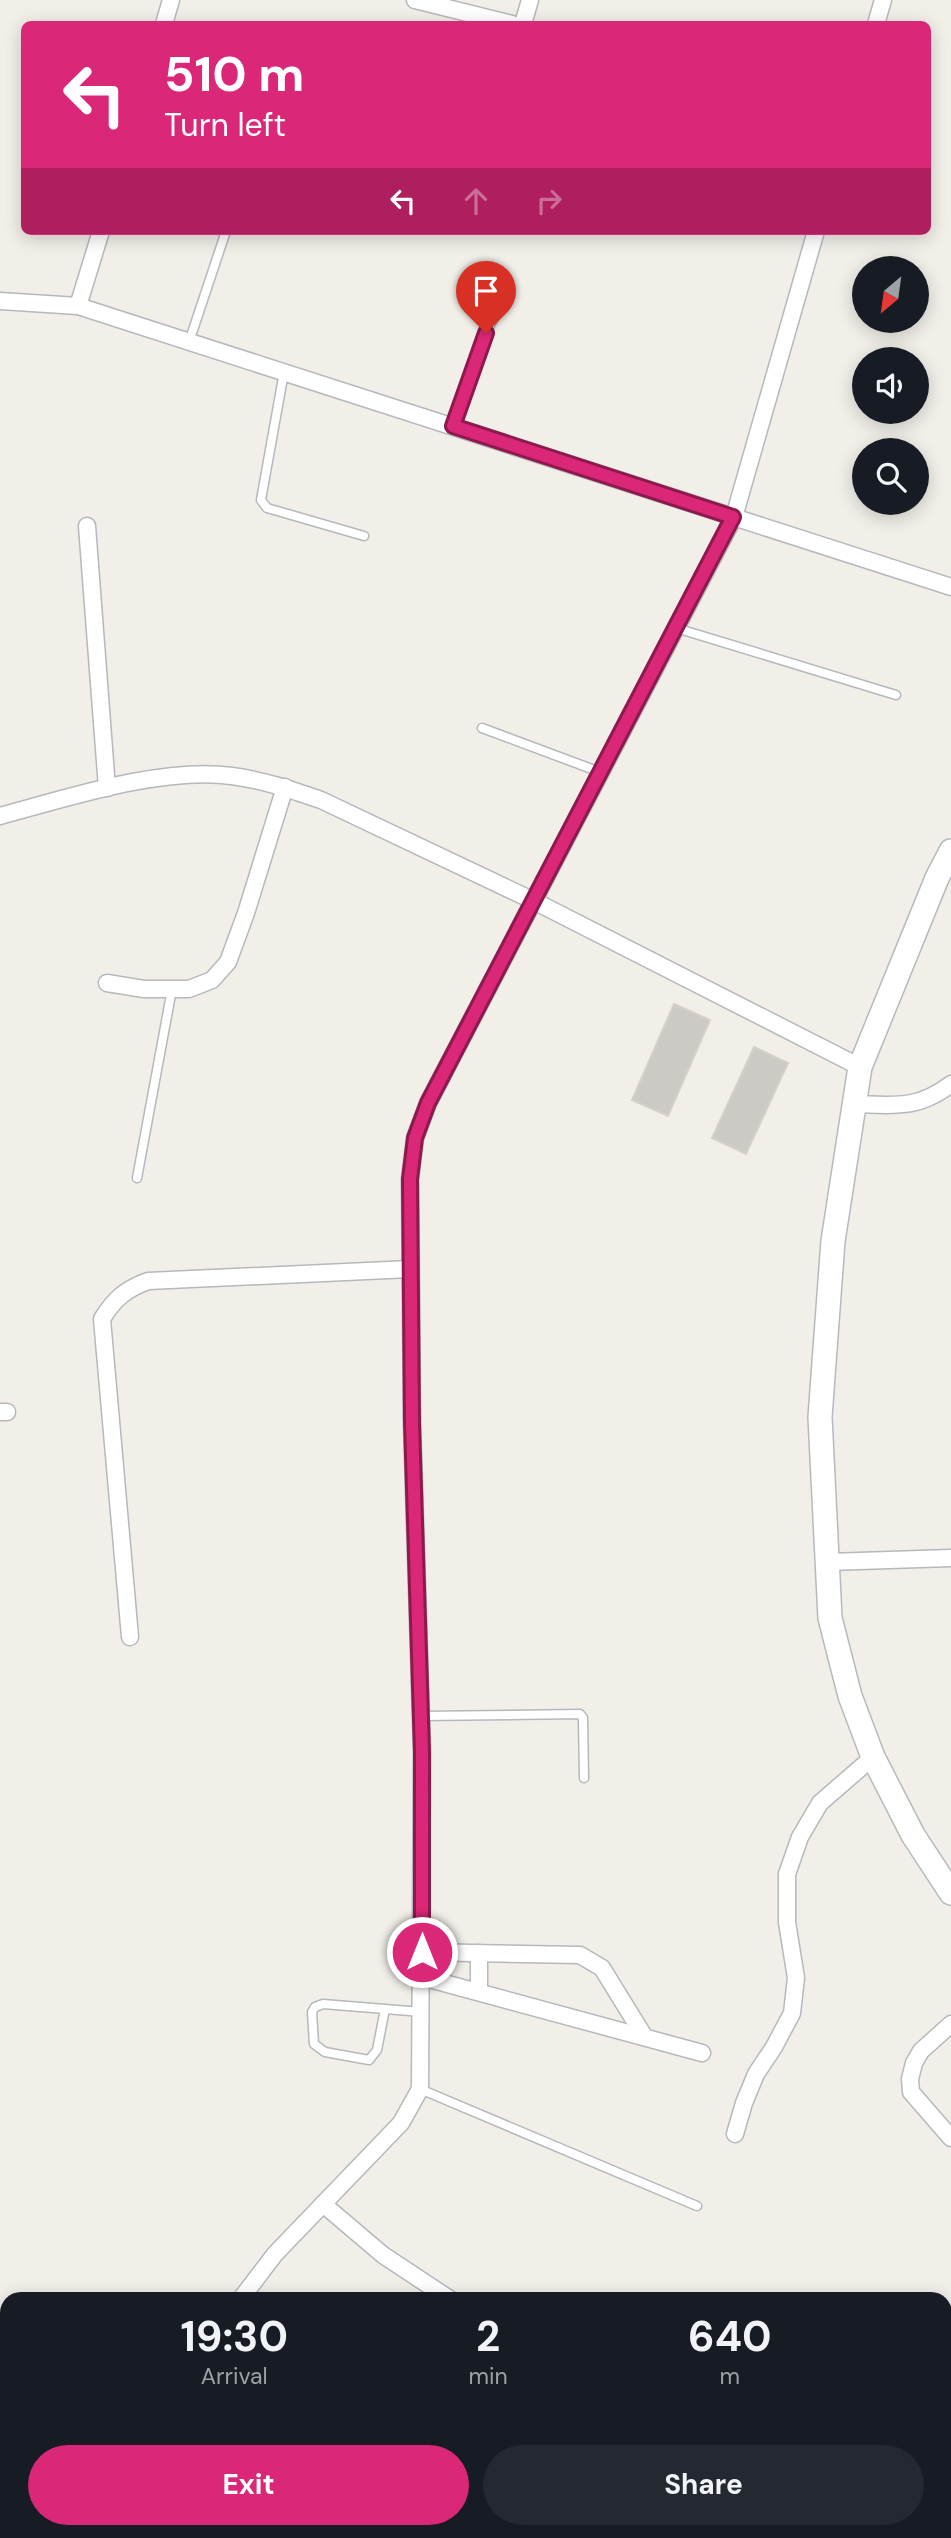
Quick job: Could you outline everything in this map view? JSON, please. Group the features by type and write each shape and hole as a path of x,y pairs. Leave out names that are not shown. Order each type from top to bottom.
{"street":[{"path":"165,21 172,0"},
{"path":"415,0 500,21"},
{"path":"524,21 530,0"},
{"path":"877,21 883,0"},
{"path":"78,306 100,235"},
{"path":"246,2292 275,2254 401,2123 420,2089 421,1716 410,1269 410,1179 415,1138 428,1103 733,517 815,235"},
{"path":"0,301 78,306 951,587"},
{"path":"87,526 107,788"},
{"path":"0,816 107,788 188,774 232,775 285,787 321,800 534,901 860,1067"},
{"path":"107,983 144,989 189,989 212,980 228,962 285,787"},
{"path":"951,852 936,878 860,1067 833,1241 820,1418 830,1618 850,1696 873,1757 913,1835 951,1893"},
{"path":"854,1104 909,1105 935,1096 951,1084"},
{"path":"130,1637 102,1319 114,1300 133,1286 148,1281 410,1269"},
{"path":"828,1562 951,1558"},
{"path":"735,2134 756,2074 792,2013 796,1978 787,1922 787,1874 800,1837 820,1803 873,1757"},
{"path":"422,1952 580,1955 591,1959 602,1968 644,2036"},
{"path":"479,1953 479,1992"},
{"path":"422,1977 702,2053"},
{"path":"951,2024 921,2051 914,2063 910,2079 911,2092 951,2138"},
{"path":"323,2204 383,2255 439,2292"}],"lane":[{"path":"190,342 225,235"},
{"path":"453,426 479,351 497,312"},
{"path":"284,372 261,500 267,508 364,536"},
{"path":"677,628 896,695"},
{"path":"482,728 600,772"},
{"path":"137,1178 172,989"},
{"path":"421,1716 580,1714 583,1718 584,1778"},
{"path":"385,2009 377,2050 369,2060 325,2052 314,2043 312,2012 315,2007 323,2004 385,2009 422,2012"},
{"path":"420,2089 697,2206"}],"building":[{"path":"674,1004 710,1020 668,1116 632,1100"},
{"path":"754,1047 788,1063 746,1154 712,1138"}],"route":[{"path":"422,1952 422,1752 410,1294 410,1179 415,1138 428,1103 733,517 453,426 486,333"}]}
